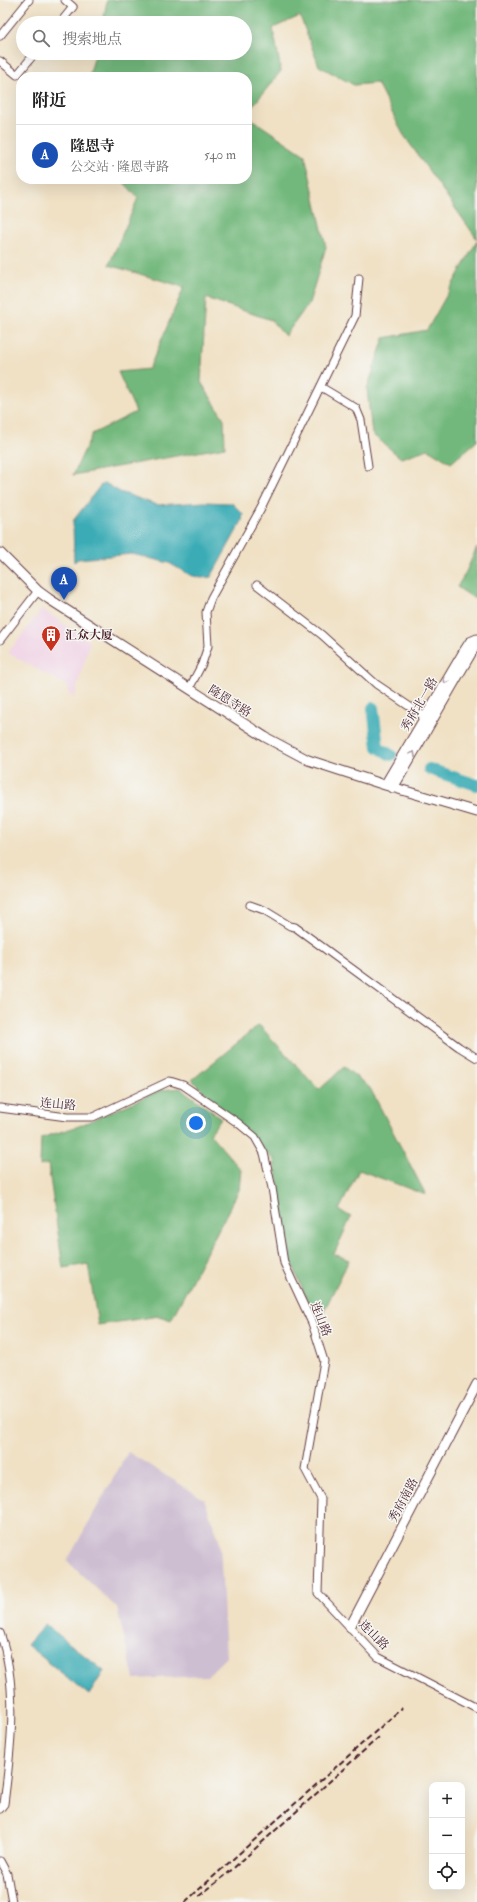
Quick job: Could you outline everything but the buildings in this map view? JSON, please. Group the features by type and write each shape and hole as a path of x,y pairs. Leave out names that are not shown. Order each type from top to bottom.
{"street":[{"path":"16,16 29,0"},
{"path":"65,0 73,7 66,16"},
{"path":"0,36 16,16"},
{"path":"19,72 29,60"},
{"path":"0,61 16,73"},
{"path":"189,689 202,664 208,646 206,612 211,598 261,508 355,316 359,278"},
{"path":"321,387 356,408 361,420 368,466"},
{"name":"隆恩寺路","path":"0,553 38,591 265,737 308,760 389,787 477,812"},
{"path":"257,585 322,635 376,684 425,718"},
{"path":"0,640 38,591"},
{"name":"秀府北一路","path":"389,787 425,718 462,653 470,642 477,639"},
{"name":"秀府北一路","path":"389,787 477,643"},
{"path":"250,905 264,910 290,926 295,927 459,1047 477,1058"},
{"name":"连山路","path":"0,1108 67,1117 93,1117 170,1081 183,1085 192,1091 238,1123 255,1138 264,1153 266,1160 284,1263 312,1323 324,1361 305,1469 321,1499 318,1593 378,1657 477,1708"},
{"name":"秀府南路","path":"350,1627 477,1384"},
{"path":"0,1633 3,1641 11,1694 11,1747 2,1790 4,1804 0,1809"},
{"path":"0,1861 7,1874 12,1902"}],"shaded area":[{"path":"42,609 90,642 74,698 67,691 69,687 8,653"},
{"path":"128,1452 204,1499 220,1542 226,1657 207,1676 134,1679 117,1608 67,1561"}],"green space":[{"path":"107,0 477,0 477,239 403,134 377,83 354,85 319,66 300,16 273,28 281,71 252,107 252,72 90,72 93,60 252,60 252,16 104,16"},
{"path":"252,119 305,155 326,247 309,303 285,336 271,320 206,298 201,382 224,419 225,447 73,475 92,434 136,412 118,372 149,369 184,287 109,265 138,198 125,184 252,184"},
{"path":"477,241 477,441 451,463 428,449 401,458 372,434 367,389 384,338 427,330"},
{"path":"477,547 477,595 475,599 457,587 465,574"},
{"path":"259,1025 319,1090 344,1067 370,1088 426,1195 359,1170 339,1210 351,1217 334,1254 349,1260 317,1325 291,1261 274,1160 192,1080"},
{"path":"180,1088 221,1118 210,1134 241,1170 239,1190 171,1320 159,1316 98,1325 88,1264 63,1268 48,1164 40,1166 41,1138 79,1126 161,1090"}],"water":[{"path":"105,483 120,492 157,505 204,502 232,503 243,514 242,521 211,577 201,578 190,575 169,563 132,554 78,559 74,562 73,521 100,486"},
{"path":"45,1624 104,1671 89,1695 27,1645"}],"waterway":[{"path":"373,708 378,747 391,755"},
{"path":"429,769 477,785"}],"railway":[{"path":"185,1902 402,1708"},
{"path":"199,1896 227,1874 379,1737"}],"place":[{"name":"隆恩寺","path":"64,600"},
{"name":"汇众大厦","path":"51,652"}]}
